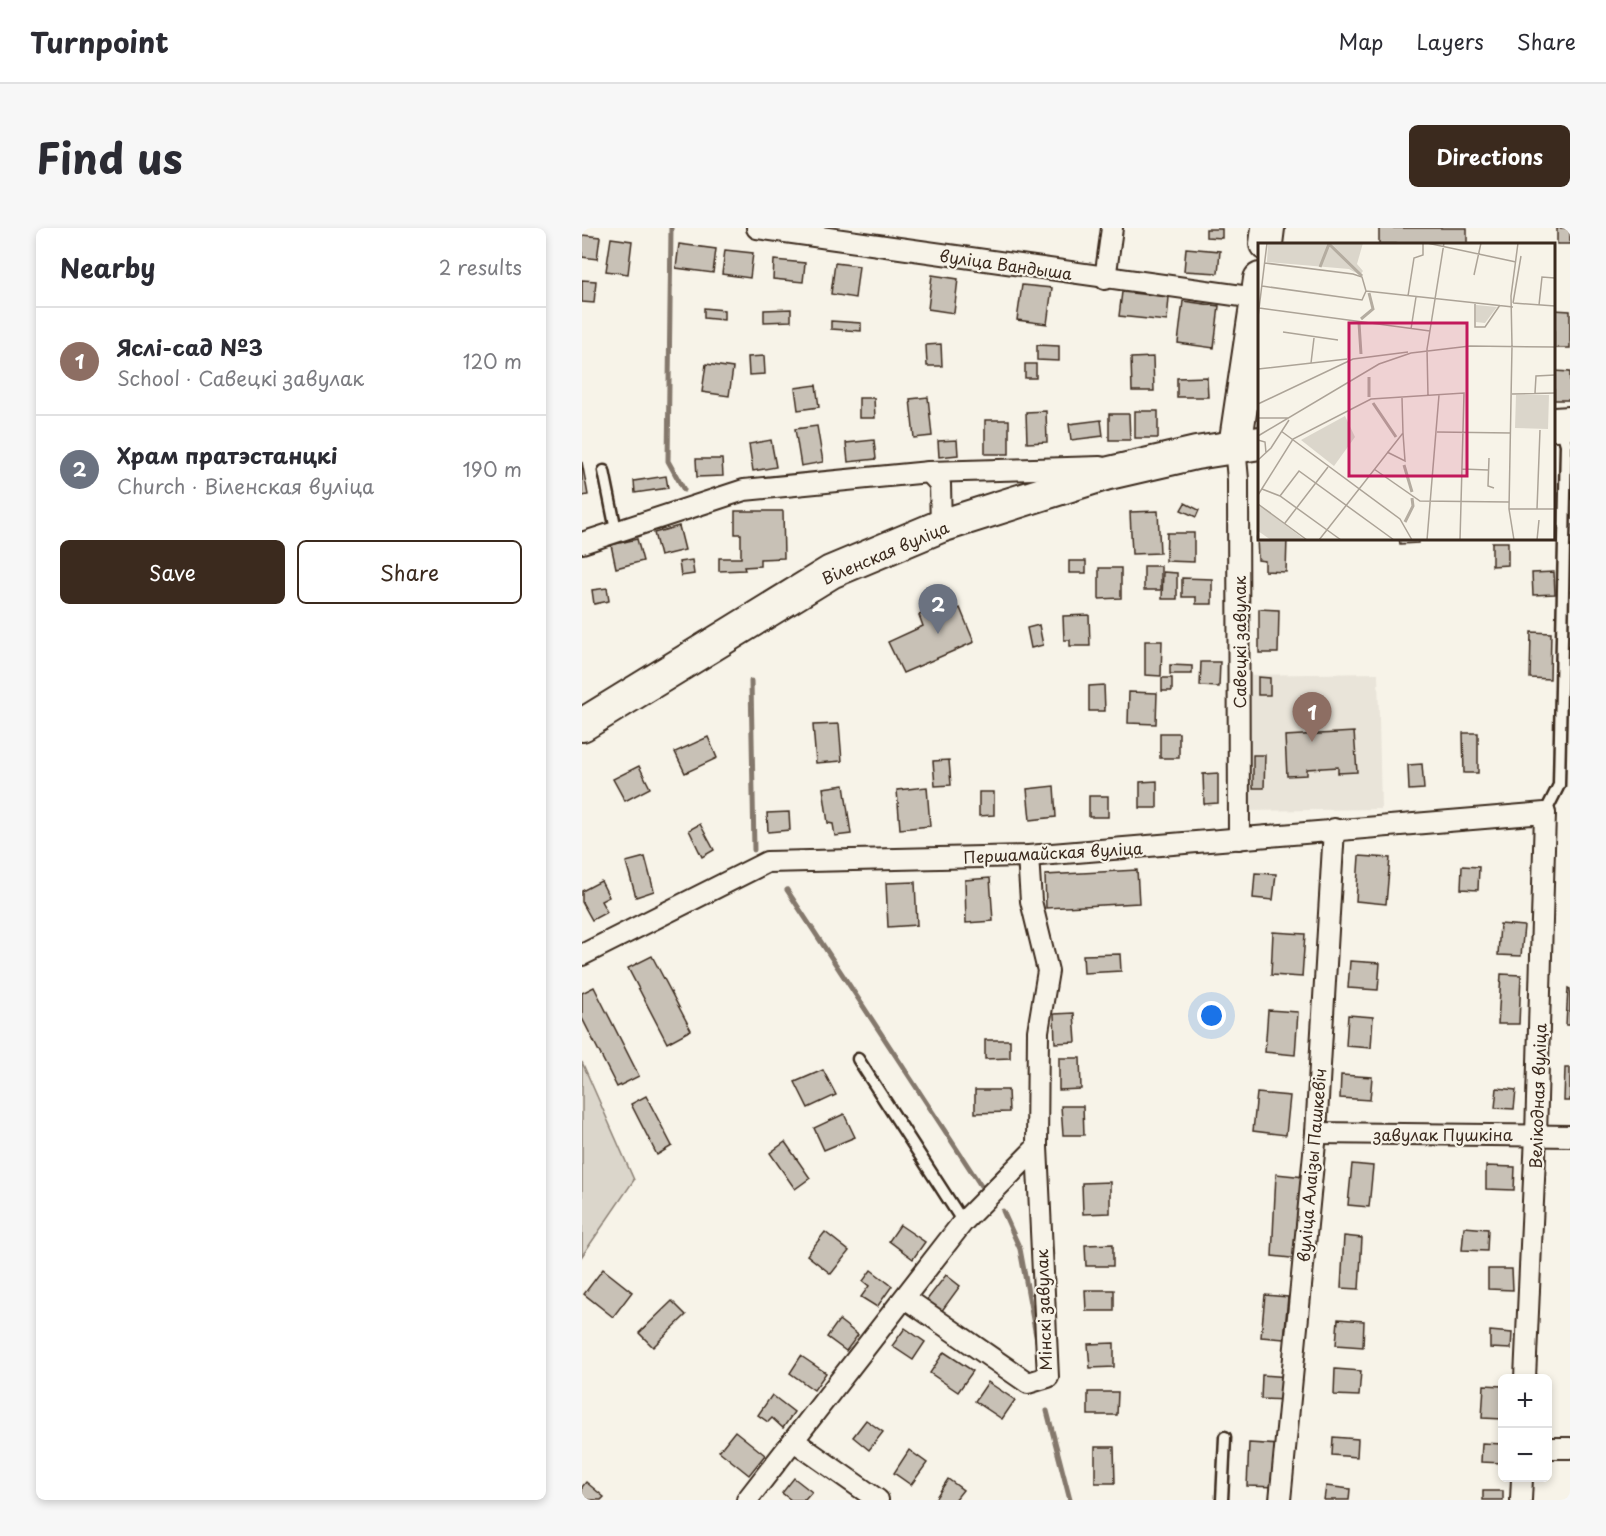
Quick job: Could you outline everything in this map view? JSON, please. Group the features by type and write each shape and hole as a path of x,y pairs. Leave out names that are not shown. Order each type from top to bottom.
{"main road":[{"path":"1266,243 1268,228"},
{"path":"1247,444 1258,289"},
{"name":"Віленская вуліца","path":"582,724 831,572 941,526 1105,474 1247,444"}],"street":[{"name":"вуліца Вандыша","path":"757,228 1106,279 1258,289"},
{"path":"1106,279 1112,228"},
{"name":"Савецкі завулак","path":"1239,839 1238,491 1247,444"},
{"name":"Віленская вуліца","path":"582,543 744,490 929,472 1148,465"},
{"path":"929,472 940,484 941,526"},
{"path":"582,531 616,530"},
{"name":"Першамайская вуліца","path":"582,956 767,862 1028,856 1545,813"},
{"name":"Велікодная вуліца","path":"1526,1374 1536,1135 1545,813"},
{"name":"вуліца Алаізы Пашкевіч","path":"1280,1500 1316,1133 1334,829"},
{"name":"Мінскі завулак","path":"905,1298 1028,1383 1048,1377 1037,1147 1038,1031 1048,970 1031,901 1028,856"},
{"name":"завулак Пушкіна","path":"1316,1133 1570,1136"},
{"path":"747,1500 963,1222 1037,1147"},
{"path":"794,1441 878,1500"},
{"path":"1552,1448 1570,1448"},
{"path":"1521,1500 1522,1482"}],"lane":[{"path":"1545,813 1564,784 1566,444 1561,424"},
{"path":"604,471 616,530"},
{"path":"858,1059 963,1222"},
{"path":"1222,1500 1225,1437"}],"shaded area":[{"path":"1378,673 1381,809 1245,811 1243,675"},
{"path":"582,1062 634,1180 582,1256"}],"building":[{"path":"1379,228 1467,228 1467,243 1379,243"},
{"path":"1557,228 1570,228 1570,244 1557,244"},
{"path":"1206,229 1222,229 1222,238 1206,237"},
{"path":"582,235 600,237 597,259 582,257"},
{"path":"611,238 632,241 628,274 606,271"},
{"path":"679,244 716,249 713,273 676,268"},
{"path":"1186,248 1220,251 1218,273 1184,271"},
{"path":"725,250 753,253 750,278 722,274"},
{"path":"774,260 805,263 803,282 773,279"},
{"path":"835,263 859,266 855,298 831,294"},
{"path":"932,275 958,279 954,313 928,309"},
{"path":"582,280 596,281 594,303 582,302"},
{"path":"1022,285 1052,288 1047,324 1017,320"},
{"path":"1122,292 1169,297 1167,321 1119,316"},
{"path":"1183,301 1219,306 1214,348 1178,343"},
{"path":"704,308 724,310 724,320 704,318"},
{"path":"791,309 791,321 764,322 764,310"},
{"path":"1555,310 1570,311 1570,348 1555,348"},
{"path":"831,321 861,323 861,331 831,329"},
{"path":"941,344 942,366 927,366 926,345"},
{"path":"1037,345 1059,346 1059,361 1037,360"},
{"path":"764,356 765,374 749,375 748,357"},
{"path":"1153,357 1154,391 1132,391 1131,358"},
{"path":"706,364 733,368 729,396 702,392"},
{"path":"1025,364 1036,364 1036,378 1025,378"},
{"path":"1555,371 1570,372 1570,400 1555,400"},
{"path":"1207,377 1208,397 1177,397 1177,378"},
{"path":"816,385 819,407 798,410 795,388"},
{"path":"928,397 932,436 914,438 910,399"},
{"path":"859,398 874,398 875,418 859,418"},
{"path":"1046,411 1047,442 1027,443 1026,412"},
{"path":"1135,411 1158,411 1158,438 1135,438"},
{"path":"1109,414 1129,414 1130,440 1109,440"},
{"path":"985,420 1009,420 1009,454 985,454"},
{"path":"1101,420 1103,436 1071,440 1069,424"},
{"path":"817,426 823,462 801,466 795,429"},
{"path":"771,440 776,467 753,471 749,444"},
{"path":"874,440 876,459 848,462 846,443"},
{"path":"957,440 958,455 939,457 938,441"},
{"path":"696,459 722,459 723,476 697,477"},
{"path":"582,462 588,495 582,496"},
{"path":"666,476 668,488 635,493 634,481"},
{"path":"1185,503 1199,510 1196,517 1181,510"},
{"path":"735,511 783,511 784,558 760,559 760,566 744,567 745,570 719,571 719,558 741,558 741,534 735,534"},
{"path":"1158,511 1160,553 1132,554 1130,512"},
{"path":"679,526 685,550 660,556 654,533"},
{"path":"1167,533 1194,533 1194,562 1166,561"},
{"path":"1257,537 1258,540 1287,540 1286,572 1265,571 1265,561 1258,560"},
{"path":"637,539 643,561 616,568 611,545"},
{"path":"1399,540 1418,540 1418,543 1400,544"},
{"path":"1492,542 1508,542 1508,565 1492,566"},
{"path":"692,560 694,574 681,576 679,562"},
{"path":"1069,561 1086,561 1086,573 1069,573"},
{"path":"1144,566 1161,566 1161,590 1144,590"},
{"path":"1099,568 1121,568 1121,598 1099,599"},
{"path":"1163,572 1177,573 1177,599 1162,599"},
{"path":"1554,572 1555,594 1533,595 1532,573"},
{"path":"1182,578 1212,579 1212,604 1196,604 1196,597 1182,597"},
{"path":"607,588 609,601 594,604 592,590"},
{"path":"939,606 943,616 960,608 974,642 903,673 888,642 923,626 919,615"},
{"path":"1259,609 1279,610 1278,653 1259,653"},
{"path":"1089,615 1090,646 1070,646 1070,640 1064,640 1063,616"},
{"path":"1039,625 1043,645 1031,648 1027,628"},
{"path":"1531,632 1551,633 1550,679 1530,678"},
{"path":"1145,641 1162,641 1161,676 1145,675"},
{"path":"1201,662 1220,662 1219,687 1200,686"},
{"path":"1170,665 1192,666 1192,674 1170,674"},
{"path":"1258,677 1270,678 1270,695 1258,695"},
{"path":"1162,678 1172,678 1172,691 1162,691"},
{"path":"1104,685 1105,711 1089,711 1089,686"},
{"path":"1129,692 1157,693 1156,724 1128,723"},
{"path":"839,724 842,761 816,763 813,725"},
{"path":"1354,732 1357,772 1338,773 1338,767 1307,769 1307,775 1287,776 1285,736"},
{"path":"1160,733 1179,733 1179,758 1160,758"},
{"path":"1463,733 1478,733 1478,773 1464,773"},
{"path":"708,737 717,758 685,773 675,752"},
{"path":"1253,755 1265,755 1264,788 1253,788"},
{"path":"949,760 951,785 935,786 933,761"},
{"path":"1422,764 1424,789 1409,790 1408,765"},
{"path":"639,766 650,788 625,801 613,779"},
{"path":"1218,773 1218,803 1204,804 1203,774"},
{"path":"1157,781 1157,808 1140,808 1140,782"},
{"path":"844,785 851,834 835,836 833,824 828,823 823,788"},
{"path":"1054,786 1056,817 1030,820 1027,789"},
{"path":"927,787 930,826 900,829 897,790"},
{"path":"979,792 994,792 994,815 979,816"},
{"path":"1089,796 1108,796 1108,817 1089,817"},
{"path":"789,812 790,830 768,832 767,813"},
{"path":"700,824 714,850 702,857 689,830"},
{"path":"1359,856 1390,858 1386,904 1356,901"},
{"path":"645,857 654,891 636,897 626,862"},
{"path":"1462,866 1479,867 1478,890 1461,889"},
{"path":"1137,870 1139,903 1046,908 1045,875"},
{"path":"1255,873 1276,874 1273,900 1253,898"},
{"path":"990,878 993,921 966,923 965,880"},
{"path":"601,881 609,897 601,901 607,912 592,920 582,902 582,891"},
{"path":"915,882 917,925 888,927 886,883"},
{"path":"1500,924 1524,926 1521,956 1498,955"},
{"path":"1273,932 1305,934 1302,977 1271,975"},
{"path":"1120,954 1121,971 1084,973 1083,955"},
{"path":"652,956 691,1030 667,1043 628,968"},
{"path":"1350,961 1380,963 1378,990 1348,988"},
{"path":"1501,974 1521,975 1519,1024 1498,1024"},
{"path":"594,987 639,1076 617,1087 582,1018 582,993"},
{"path":"1568,988 1570,989 1570,1025 1566,1025"},
{"path":"1268,1010 1298,1012 1295,1055 1265,1052"},
{"path":"1074,1013 1076,1042 1055,1043 1054,1014"},
{"path":"1348,1015 1373,1017 1371,1048 1346,1046"},
{"path":"985,1040 1010,1040 1010,1058 985,1059"},
{"path":"1059,1058 1080,1058 1081,1089 1059,1090"},
{"path":"1565,1068 1570,1068 1570,1101 1564,1101"},
{"path":"823,1070 836,1095 808,1108 795,1082"},
{"path":"1341,1075 1372,1077 1370,1100 1340,1098"},
{"path":"1497,1088 1516,1090 1514,1109 1495,1108"},
{"path":"975,1090 1008,1090 1009,1112 975,1113"},
{"path":"1257,1093 1290,1096 1286,1135 1253,1131"},
{"path":"646,1096 672,1146 657,1155 631,1104"},
{"path":"1061,1106 1083,1106 1084,1135 1063,1135"},
{"path":"844,1114 855,1137 824,1150 814,1128"},
{"path":"785,1142 810,1178 795,1189 770,1153"},
{"path":"1352,1164 1373,1166 1369,1207 1348,1205"},
{"path":"1486,1166 1515,1167 1514,1190 1486,1189"},
{"path":"1276,1174 1305,1177 1300,1259 1272,1256"},
{"path":"1110,1182 1110,1213 1083,1214 1082,1183"},
{"path":"900,1225 925,1242 913,1259 889,1241"},
{"path":"1464,1227 1488,1229 1487,1251 1462,1250"},
{"path":"825,1232 849,1251 831,1274 807,1255"},
{"path":"1344,1236 1362,1238 1359,1289 1341,1288"},
{"path":"1113,1244 1113,1266 1086,1266 1085,1245"},
{"path":"603,1269 632,1292 613,1317 584,1294"},
{"path":"1488,1269 1512,1269 1513,1290 1488,1289"},
{"path":"871,1270 892,1286 877,1307 861,1297 869,1286 863,1281"},
{"path":"946,1275 960,1286 941,1312 926,1301"},
{"path":"1085,1290 1114,1290 1114,1311 1086,1311"},
{"path":"1265,1295 1288,1297 1284,1339 1261,1337"},
{"path":"672,1301 686,1315 653,1347 639,1333"},
{"path":"1338,1319 1364,1321 1363,1347 1336,1345"},
{"path":"839,1320 858,1335 846,1351 827,1337"},
{"path":"905,1328 925,1342 913,1360 892,1346"},
{"path":"1490,1331 1512,1333 1511,1349 1490,1348"},
{"path":"1114,1343 1114,1367 1090,1368 1088,1344"},
{"path":"944,1352 973,1371 958,1392 930,1373"},
{"path":"801,1356 826,1373 814,1390 790,1373"},
{"path":"1335,1369 1361,1371 1359,1396 1334,1395"},
{"path":"1262,1375 1289,1377 1287,1400 1261,1399"},
{"path":"988,1382 1015,1400 1002,1419 975,1401"},
{"path":"1484,1385 1498,1386 1498,1419 1482,1418"},
{"path":"1088,1392 1118,1392 1117,1415 1088,1415"},
{"path":"772,1395 794,1412 783,1428 772,1418 768,1422 758,1415"},
{"path":"866,1420 883,1432 869,1450 853,1437"},
{"path":"735,1431 765,1455 749,1475 719,1451"},
{"path":"1333,1437 1358,1439 1357,1457 1332,1455"},
{"path":"1249,1443 1281,1445 1278,1487 1247,1486"},
{"path":"1482,1443 1498,1444 1498,1463 1481,1462"},
{"path":"1095,1447 1114,1447 1115,1483 1095,1483"},
{"path":"909,1450 927,1463 911,1485 894,1473"},
{"path":"794,1478 812,1492 805,1500 791,1500 782,1493"},
{"path":"948,1479 963,1490 955,1500 935,1499"},
{"path":"586,1482 604,1497 601,1500 582,1500 582,1487"},
{"path":"1326,1486 1350,1489 1349,1500 1324,1500"},
{"path":"1483,1491 1503,1491 1503,1500 1483,1500"}],"waterway":[{"path":"671,228 668,461 684,490"},
{"path":"751,681 754,850"},
{"path":"787,890 981,1186"},
{"path":"1003,1211 1020,1249 1037,1341"},
{"path":"1047,1411 1070,1500"}],"place":[{"name":"Храм пратэстанцкі","path":"938,634"},
{"name":"Яслі-сад №3","path":"1312,742"}]}
